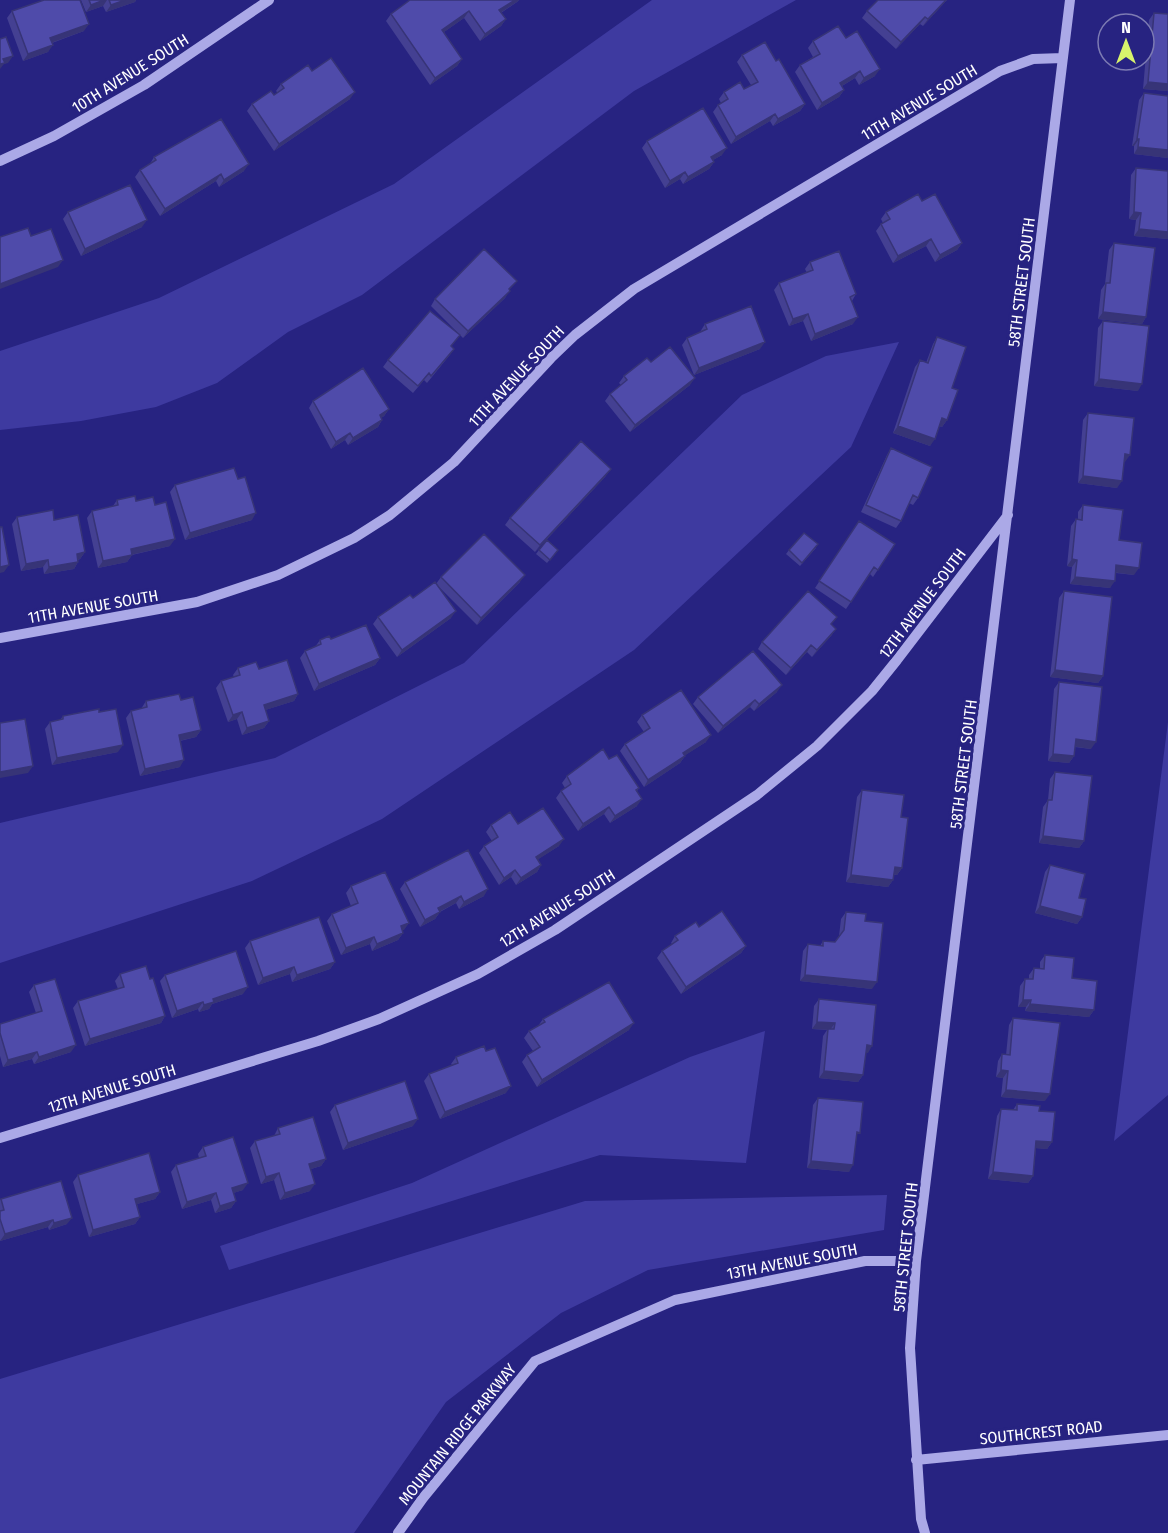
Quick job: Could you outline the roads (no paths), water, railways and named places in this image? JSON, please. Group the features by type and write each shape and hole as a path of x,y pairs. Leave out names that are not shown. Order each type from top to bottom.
{"street":[{"name":"10TH AVENUE SOUTH","path":"0,161 54,136 144,85 269,0"},
{"name":"58TH STREET SOUTH","path":"925,1533 921,1518 916,1460 910,1348 916,1261 1070,0"},
{"name":"11TH AVENUE SOUTH","path":"0,638 207,599 278,575 354,538 423,490 484,433 551,358 575,335 634,289 1000,71 1033,59 1063,58"},
{"name":"12TH AVENUE SOUTH","path":"0,1138 318,1041 369,1023 468,979 545,935 757,795 817,746 885,676 1008,515"},
{"name":"13TH AVENUE SOUTH","path":"675,1300 865,1261 916,1261"},
{"name":"MOUNTAIN RIDGE PARKWAY","path":"398,1533 423,1498 535,1361 675,1300"},
{"name":"SOUTHCREST ROAD","path":"916,1460 1168,1435"}]}
